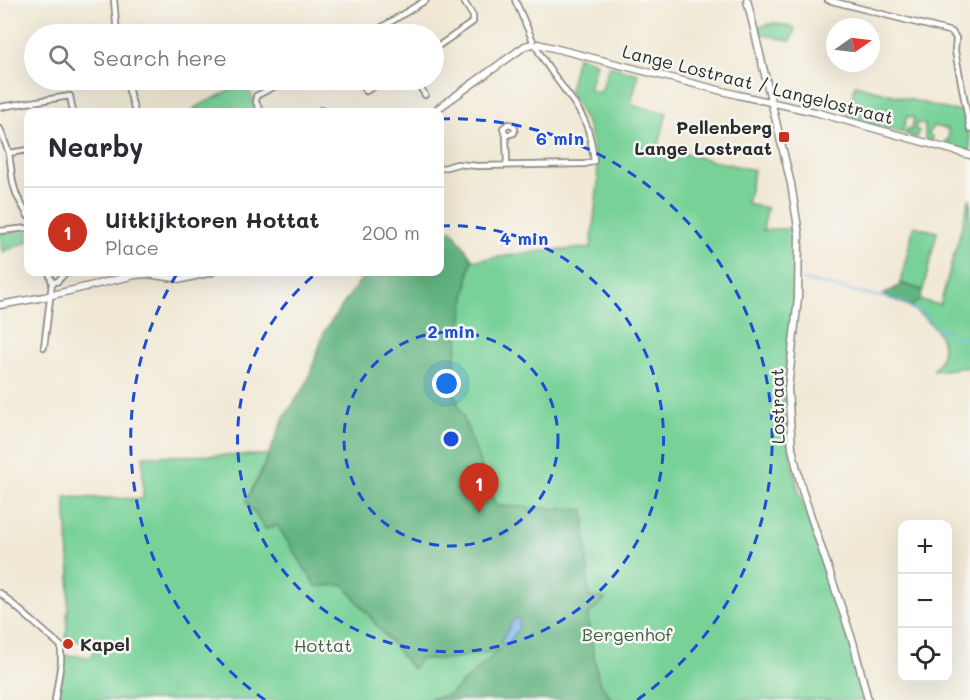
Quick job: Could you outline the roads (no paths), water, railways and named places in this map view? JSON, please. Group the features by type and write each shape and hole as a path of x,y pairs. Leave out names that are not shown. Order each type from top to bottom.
{"street":[{"path":"114,0 116,24"},
{"path":"387,24 426,0"},
{"path":"444,42 473,22 473,16 463,0"},
{"path":"444,168 457,164 585,164 594,161 587,127 546,64 515,0"},
{"name":"Lostraat","path":"747,0 791,184 799,234 798,298 788,389 792,448 802,489 853,642 868,700"},
{"path":"828,0 952,32 956,38 955,51 970,129"},
{"path":"439,108 525,46 535,44"},
{"name":"Lange Lostraat / Langelostraat","path":"535,44 815,112 970,155"},
{"path":"129,90 134,108"},
{"path":"259,108 256,102 258,94 266,90"},
{"path":"422,90 425,95"},
{"path":"0,107 70,96 72,108"},
{"path":"0,129 9,153 15,189 24,210"},
{"path":"506,135 507,165"},
{"path":"9,153 24,151"},
{"path":"0,231 24,228"},
{"path":"44,347 52,283 50,276"},
{"path":"52,283 62,276"},
{"path":"0,305 50,296 134,276"},
{"path":"158,276 182,279 195,276"},
{"path":"0,593 61,646 55,700"}],"water":[{"path":"514,619 519,619 519,628 508,644 502,644 501,641"}],"waterway":[{"path":"803,280 899,301 924,315 938,331 947,330 951,335 970,339"}],"place":[{"name":"Pellenberg Lange Lostraat","path":"784,137"},
{"name":"Uitkijktoren Hottat","path":"479,513"},
{"name":"Kapel","path":"68,644"}],"park label":[{"name":"Bergenhof","path":"627,634"},
{"name":"Hottat","path":"323,645"}]}
